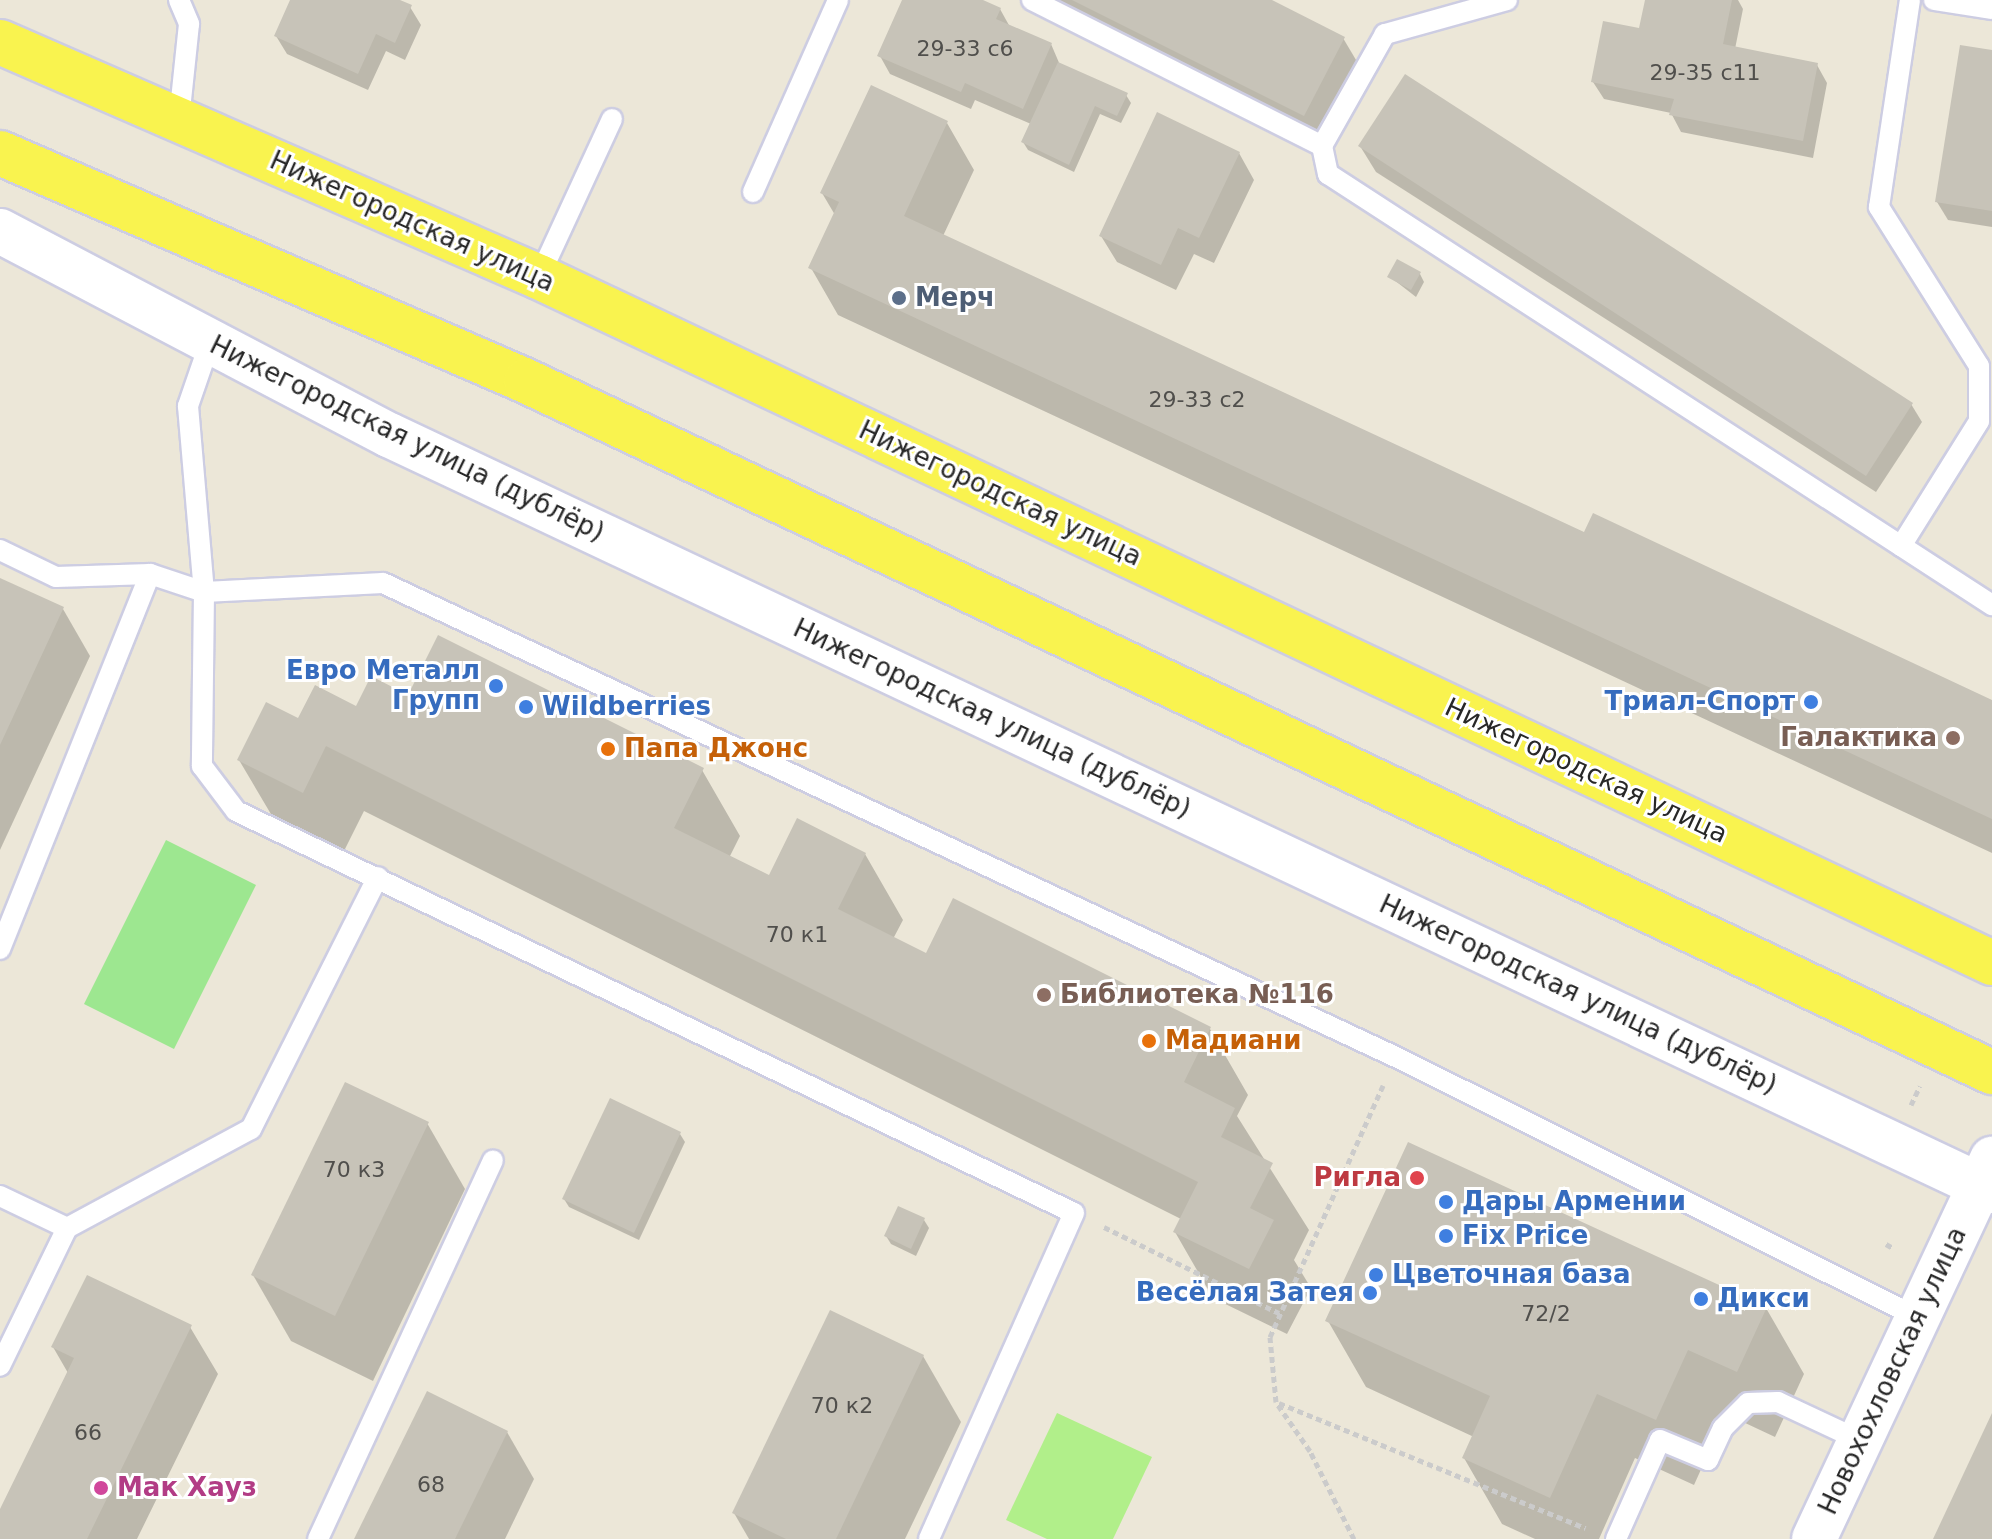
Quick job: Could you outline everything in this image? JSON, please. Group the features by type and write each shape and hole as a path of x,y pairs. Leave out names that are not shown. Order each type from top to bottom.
{"main road":[{"name":"Нижегородская улица","path":"0,42 539,277 1992,963"},
{"path":"0,153 526,381 1992,1072"}],"street":[{"name":"Нижегородская улица (дублёр)","path":"0,231 389,435 1988,1178"},
{"name":"Новохохловская улица","path":"1814,1539 1859,1440 1988,1178"}],"lane":[{"path":"179,0 189,24 179,119"},
{"path":"753,192 838,0"},
{"path":"1032,0 1322,146"},
{"path":"1507,0 1385,34 1322,146 1328,174 1992,605"},
{"path":"1901,546 1979,421 1979,366 1879,207 1910,0"},
{"path":"1934,0 1992,9"},
{"path":"539,277 612,119"},
{"path":"210,342 188,406 204,592 202,766 236,811 1074,1213 929,1539"},
{"path":"0,550 56,577 150,574 204,592 383,583 1396,1057 1919,1318"},
{"path":"0,949 150,574"},
{"path":"0,1366 67,1228 251,1129 378,877"},
{"path":"318,1539 493,1160"},
{"path":"0,1196 67,1228"},
{"path":"1607,1536 1660,1440 1708,1460 1723,1428 1748,1403 1778,1402 1859,1440"}],"path":[{"path":"1354,1539 1310,1451 1276,1402 1270,1337 1396,1057"},
{"path":"1907,1114 1926,1073"},
{"path":"1074,1213 1279,1313"},
{"path":"1886,1244 1893,1248"},
{"path":"1276,1402 1607,1536"}],"green space":[{"path":"166,840 256,885 174,1049 84,1004"},
{"path":"1057,1413 1152,1457 1113,1539 1047,1539 1006,1520"}],"building":[{"path":"290,0 400,0 412,5 395,43 376,34 358,74 274,36"},
{"path":"902,0 983,0 1001,8 996,19 1052,43 1023,109 965,83 961,92 877,56"},
{"path":"1072,0 1272,0 1345,37 1304,116"},
{"path":"1645,0 1732,0 1723,44 1818,63 1803,141 1669,115 1674,99 1591,82 1603,21 1639,28"},
{"path":"1960,45 1992,50 1992,211 1935,202"},
{"path":"1058,62 1128,93 1117,116 1095,106 1069,165 1021,142"},
{"path":"1405,74 1913,403 1866,476 1358,146"},
{"path":"871,85 948,121 904,216 1584,532 1593,513 1992,700 1992,819 808,268 839,202 820,193"},
{"path":"1157,112 1240,152 1199,238 1178,228 1161,265 1099,236"},
{"path":"1397,259 1421,272 1411,290 1387,277"},
{"path":"0,578 64,607 0,745"},
{"path":"438,635 704,768 674,828 769,875 797,818 866,853 838,909 926,953 953,898 1211,1027 1184,1082 1235,1108 1221,1137 1273,1163 1250,1208 1274,1220 1249,1269 1173,1232 1198,1182 326,746 303,793 237,760 266,702 298,718 315,685 356,706 371,676 408,695"},
{"path":"345,1082 429,1122 335,1316 251,1275"},
{"path":"610,1098 681,1132 634,1233 562,1199"},
{"path":"1408,1142 1767,1307 1737,1372 1688,1350 1656,1420 1597,1394 1550,1498 1462,1458 1490,1396 1325,1321"},
{"path":"898,1206 925,1218 911,1249 884,1236"},
{"path":"87,1275 192,1325 87,1539 0,1539 0,1509 74,1358 51,1347"},
{"path":"830,1310 924,1355 836,1539 786,1539 732,1513"},
{"path":"427,1391 508,1431 455,1539 354,1539"},
{"path":"1992,1413 1992,1539 1933,1539"}],"place":[{"name":"Мерч","path":"899,298"},
{"name":"Евро Металл Групп","path":"496,686"},
{"name":"Триал-Спорт","path":"1811,702"},
{"name":"Wildberries","path":"526,707"},
{"name":"Галактика","path":"1953,738"},
{"name":"Папа Джонс","path":"608,749"},
{"name":"Библиотека №116","path":"1044,995"},
{"name":"Мадиани","path":"1149,1041"},
{"name":"Ригла","path":"1417,1178"},
{"name":"Дары Армении","path":"1446,1202"},
{"name":"Fix Price","path":"1446,1236"},
{"name":"Цветочная база","path":"1376,1275"},
{"name":"Весёлая Затея","path":"1370,1293"},
{"name":"Дикси","path":"1701,1299"},
{"name":"Мак Хауз","path":"101,1488"}]}
